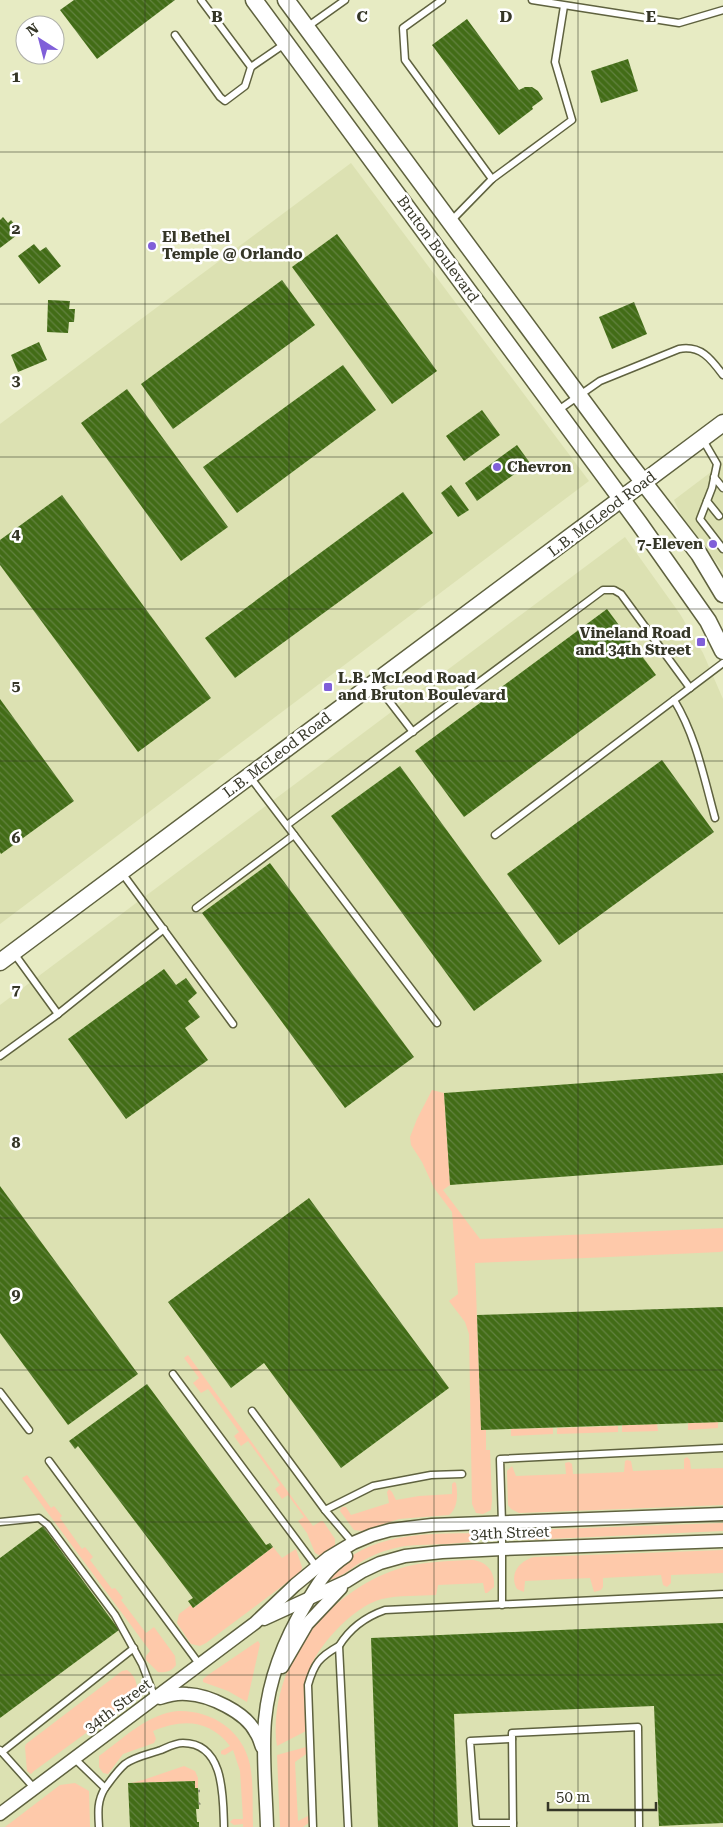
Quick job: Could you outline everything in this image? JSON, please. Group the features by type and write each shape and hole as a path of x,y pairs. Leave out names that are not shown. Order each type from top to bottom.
{"street":[{"name":"Bruton Boulevard","path":"254,0 622,499 708,622 723,651"},
{"name":"Bruton Boulevard","path":"286,0 578,395 699,554 723,594"},
{"path":"286,43 306,28"},
{"name":"L.B. McLeod Road","path":"0,962 723,423"},
{"name":"34th Street","path":"0,1814 255,1623 315,1568 353,1543 390,1530 432,1526 723,1514"},
{"name":"34th Street","path":"269,1692 282,1648 325,1573 352,1551 384,1536 390,1530"},
{"name":"34th Street","path":"255,1623 347,1581 363,1570 405,1556 502,1549 723,1541"},
{"path":"267,1827 264,1752 265,1720 269,1692 307,1624 347,1581"},
{"path":"155,1699 172,1694 188,1694 206,1698 226,1706 244,1718 256,1731 264,1752"}],"lane":[{"path":"201,0 251,67"},
{"path":"306,28 344,0"},
{"path":"442,0 403,28 405,60 492,179"},
{"path":"532,0 679,23 723,10"},
{"path":"450,222 492,179 572,120 555,62 564,6"},
{"path":"175,35 220,97 225,101 246,86 251,67 286,43"},
{"path":"557,411 600,381 679,348 698,349 708,356 723,375"},
{"path":"702,439 720,465 700,519 723,550"},
{"path":"714,477 723,488"},
{"path":"707,501 719,516"},
{"path":"286,825 603,590 614,590 620,594 690,688"},
{"path":"495,836 723,663"},
{"path":"375,682 413,732"},
{"path":"674,700 683,714 692,736 715,818"},
{"path":"249,776 437,1023"},
{"path":"196,908 294,835"},
{"path":"122,872 233,1024"},
{"path":"0,1056 58,1014 164,929"},
{"path":"13,952 58,1014"},
{"path":"173,1374 313,1562 315,1568"},
{"path":"0,1392 29,1430"},
{"path":"252,1411 325,1510 353,1543"},
{"path":"502,1605 500,1459 723,1448"},
{"path":"49,1461 200,1665"},
{"path":"325,1510 373,1486 431,1476 462,1474"},
{"path":"0,1522 39,1518 48,1525 115,1615 134,1648 155,1699"},
{"path":"313,1827 308,1685 314,1666 321,1657 339,1646 345,1636 372,1615 385,1610 723,1594"},
{"path":"339,1646 348,1827"},
{"path":"35,1789 1,1751 134,1648"},
{"path":"512,1739 470,1741 476,1823 513,1825 512,1733 638,1727 639,1827"},
{"path":"99,1827 99,1798 122,1768 132,1760 176,1744 193,1745 202,1749 219,1772 223,1796 224,1827"},
{"path":"75,1759 105,1788"}],"shaded area":[{"path":"351,163 589,481 0,924 0,424"},
{"name":"7-Eleven","path":"723,463 723,571 682,517 674,500"},
{"path":"625,537 680,614 703,653 723,699 723,1827 0,1827 0,1005"},
{"path":"432,1090 444,1093 450,1185 443,1190 480,1239 723,1228 723,1251 720,1252 475,1263 481,1430 486,1430 486,1450 490,1450 492,1500 491,1510 483,1514 476,1513 472,1504 469,1334 465,1322 449,1301 458,1294 452,1212 434,1188 422,1162 411,1145 410,1137"},
{"path":"188,1355 313,1526 323,1521 335,1539 335,1547 321,1556 315,1553 307,1533 298,1521 304,1517 288,1495 282,1499 275,1489 280,1485 248,1441 241,1446 234,1436 239,1432 208,1389 201,1393 193,1383 199,1378 184,1358"},
{"path":"718,1422 718,1428 688,1430 688,1423"},
{"path":"657,1424 658,1431 622,1432 622,1425"},
{"path":"618,1426 618,1432 557,1434 557,1428"},
{"path":"553,1428 553,1434 511,1436 511,1429"},
{"path":"687,1457 690,1460 691,1469 723,1468 723,1505 519,1513 508,1505 507,1471 512,1466 516,1476 566,1474 565,1463 569,1462 572,1464 573,1474 624,1472 625,1461 627,1460 631,1461 633,1471 684,1469 684,1459"},
{"path":"27,1475 51,1508 54,1506 62,1516 60,1518 82,1549 85,1547 93,1557 90,1560 112,1589 115,1588 123,1598 121,1600 146,1633 154,1627 175,1656 176,1665 173,1669 166,1672 158,1672 146,1660 146,1656 150,1651 22,1478"},
{"path":"454,1482 457,1487 457,1500 454,1509 449,1515 399,1519 362,1531 354,1530 340,1511 342,1507 346,1507 351,1515 389,1503 387,1492 389,1489 396,1500 419,1496 452,1494 452,1484"},
{"path":"723,1523 723,1531 525,1540 514,1536 516,1533 530,1530"},
{"path":"476,1533 486,1535 487,1537 471,1542 400,1547 378,1553 340,1576 328,1580 338,1567 354,1554 370,1546 404,1537"},
{"path":"273,1547 282,1558 296,1549 302,1567 301,1572 206,1643 200,1646 191,1644 177,1623 179,1614 191,1605 194,1608"},
{"path":"723,1550 723,1573 671,1575 671,1583 667,1587 663,1585 661,1575 603,1578 603,1587 601,1590 594,1592 590,1578 525,1581 524,1592 517,1589 514,1578 520,1565 534,1557"},
{"path":"473,1560 483,1563 492,1573 494,1587 487,1593 485,1593 483,1583 438,1585 436,1595 402,1596 382,1599 371,1603 359,1611 335,1631 316,1657 306,1681 306,1731 277,1746 276,1717 282,1689 292,1662 307,1637 325,1615 347,1595 372,1580 398,1569 426,1563"},
{"path":"258,1641 260,1644 247,1702 228,1691 203,1682 203,1679 208,1675"},
{"path":"127,1670 133,1676 137,1686 134,1698 31,1774 27,1771 26,1744 122,1671"},
{"path":"178,1711 202,1714 213,1718 233,1732 240,1742 250,1765 253,1827 243,1827 243,1824 234,1825 230,1822 233,1819 243,1819 240,1771 233,1750 225,1755 221,1754 221,1751 230,1746 222,1737 204,1726 185,1723 174,1724 153,1731 156,1739 154,1743 123,1754 108,1774 103,1773 99,1767 99,1756 136,1728 156,1717"},
{"path":"308,1747 309,1752 295,1762 298,1821 310,1816 310,1822 303,1827 280,1827 277,1755"},
{"path":"184,1766 195,1771 198,1778 198,1788 195,1788 194,1781 131,1783 143,1780"},
{"path":"75,1783 89,1791 90,1827 5,1827 60,1785"}],"building":[{"path":"74,0 175,0 97,59 60,10"},
{"path":"467,19 519,90 525,87 532,87 538,91 543,99 499,135 432,45"},
{"path":"628,59 638,91 601,103 591,71"},
{"path":"3,217 8,223 11,220 21,232 0,248 0,220"},
{"path":"337,234 437,371 392,404 292,267"},
{"path":"34,244 40,251 46,247 61,266 39,284 18,256"},
{"path":"282,280 315,325 173,429 141,384"},
{"path":"48,300 70,301 69,309 75,309 74,322 69,322 68,333 47,332"},
{"path":"634,302 647,334 612,349 599,317"},
{"path":"39,342 47,360 18,372 11,355"},
{"path":"343,365 376,410 237,513 203,467"},
{"path":"127,389 228,527 181,561 81,423"},
{"path":"482,410 500,435 464,461 446,436"},
{"path":"517,445 530,463 477,501 465,483"},
{"path":"451,485 469,510 458,517 441,493"},
{"path":"403,492 433,533 235,678 205,638"},
{"path":"62,495 211,698 138,752 0,565 0,540"},
{"path":"607,609 656,675 464,817 415,751"},
{"path":"0,699 74,801 1,854 0,852"},
{"path":"662,760 714,832 559,945 507,874"},
{"path":"400,766 542,961 474,1011 331,816"},
{"path":"270,863 414,1057 345,1108 202,913"},
{"path":"164,969 176,985 186,978 197,993 188,1001 200,1017 185,1028 208,1060 126,1119 68,1039"},
{"path":"723,1073 723,1165 450,1185 444,1093"},
{"path":"0,1186 138,1374 68,1425 0,1333"},
{"path":"309,1198 449,1388 341,1468 264,1363 231,1388 168,1302"},
{"path":"723,1307 723,1422 481,1430 477,1315"},
{"path":"147,1384 266,1545 270,1543 273,1547 193,1608 188,1601 193,1598 78,1446 75,1449 69,1441"},
{"path":"43,1526 119,1630 0,1718 0,1558"},
{"path":"723,1623 723,1823 659,1826 654,1706 454,1714 458,1827 378,1827 371,1638"},
{"path":"195,1781 195,1788 198,1788 199,1809 196,1809 199,1827 130,1827 128,1783"}],"place":[{"name":"El Bethel Temple @ Orlando","path":"152,246"},
{"name":"Chevron","path":"497,467"},
{"name":"7-Eleven","path":"713,544"},
{"name":"Vineland Road and 34th Street","path":"701,642"},
{"name":"L.B. McLeod Road and Bruton Boulevard","path":"328,687"}]}
